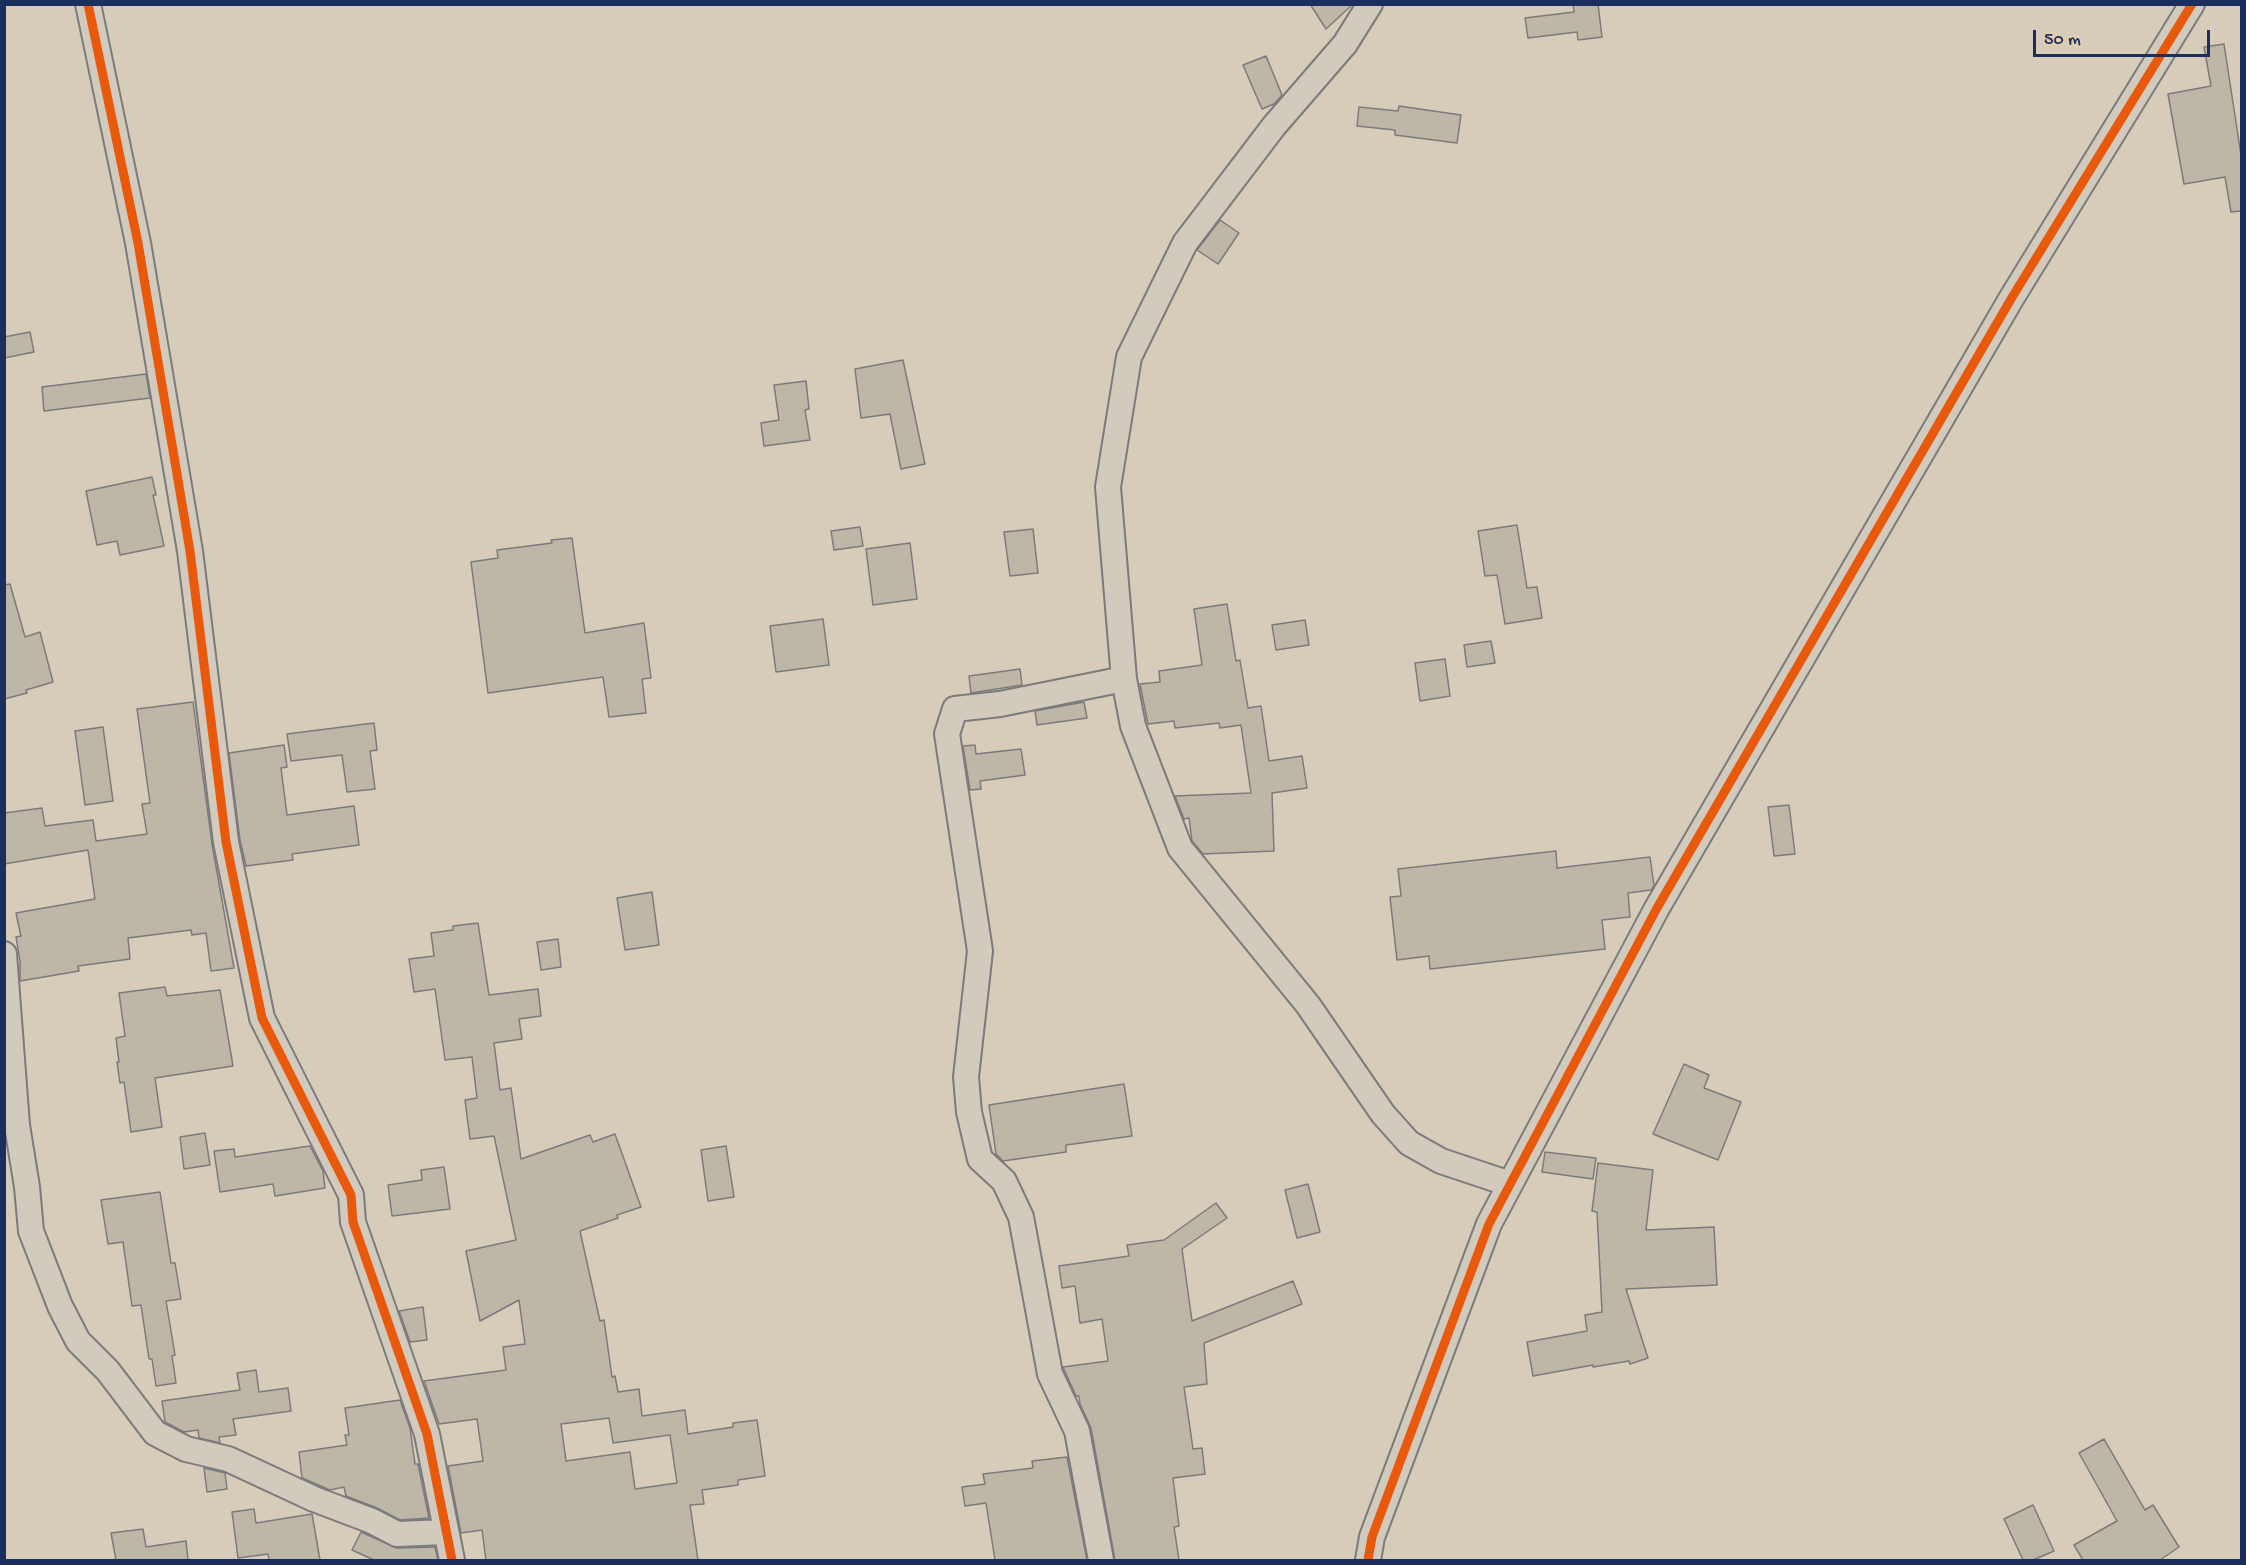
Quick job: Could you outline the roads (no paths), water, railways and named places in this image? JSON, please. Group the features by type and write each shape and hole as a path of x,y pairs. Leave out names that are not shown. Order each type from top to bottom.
{"street":[{"path":"88,4 140,255 190,551 226,842 262,1018 351,1195 353,1222 427,1434 452,1560"},
{"path":"1371,4 1345,44 1274,126 1185,243 1130,357 1108,487 1124,679 1133,726 1180,848 1308,1005 1383,1114 1409,1143 1441,1161 1510,1184"},
{"path":"1368,1560 1372,1537 1489,1224 1510,1184 1657,908 2011,299 2192,4"},
{"path":"1101,1560 1077,1431 1050,1374 1021,1217 1004,1181 980,1159 969,1112 966,1077 980,951 947,734 955,709 1000,704 1124,679"},
{"path":"4,954 17,1125 31,1231 60,1306 78,1341 108,1371 155,1433 186,1449 228,1459 314,1499 372,1521 396,1534 446,1532"}]}
